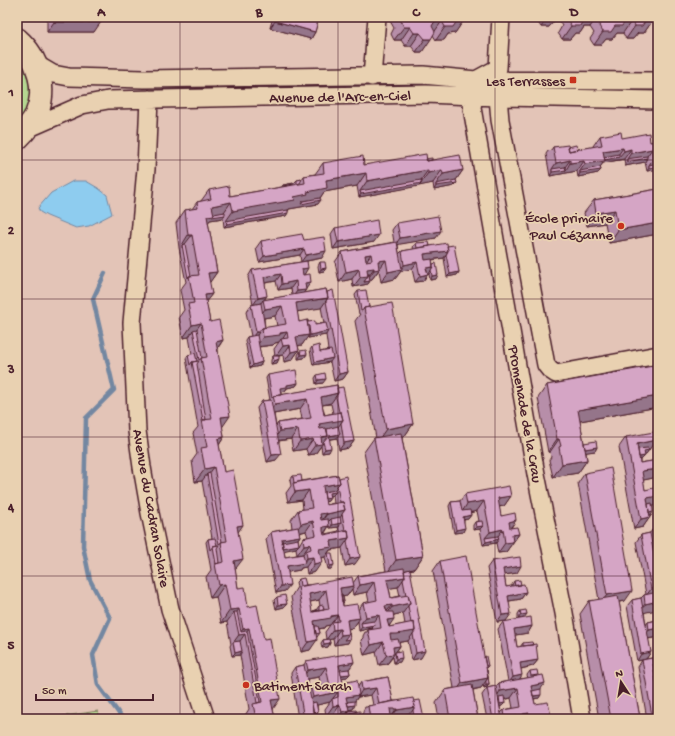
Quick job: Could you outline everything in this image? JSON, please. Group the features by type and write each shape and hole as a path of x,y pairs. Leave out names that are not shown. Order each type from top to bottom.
{"main road":[{"path":"17,25 20,42 31,54 36,64 41,81 40,98 36,114 22,134"}],"street":[{"path":"372,77 377,17"},
{"path":"474,95 498,68 501,17"},
{"name":"Avenue de l'Arc-en-Ciel","path":"36,64 53,74 70,77 144,79 372,77 423,75 474,95"},
{"path":"498,80 500,120 546,365 556,374 658,355"},
{"name":"Avenue de l'Arc-en-Ciel","path":"474,95 498,80 658,81"},
{"name":"Avenue de l'Arc-en-Ciel","path":"22,134 82,106 108,100 426,94 658,100"},
{"name":"Promenade de la Crau","path":"474,95 536,474 564,613 582,719"},
{"name":"Avenue du Cadran Solaire","path":"149,99 146,169 132,323 137,431 150,513 170,609 206,719"}],"green space":[{"path":"17,59 25,70 29,83 29,103 24,116 17,126"},
{"path":"98,711 100,719 57,719 57,717"}],"water":[{"path":"73,181 86,181 107,195 112,214 89,226 76,228 40,212 38,208 51,193"}],"building":[{"path":"54,17 101,17 101,22 54,22"},
{"path":"276,17 319,17 315,32 275,21"},
{"path":"402,17 466,17 464,20 457,21 453,27 445,27 442,21 435,21 432,26 435,32 431,39 425,39 420,33 414,33 410,27 404,27 401,21"},
{"path":"569,17 591,17 589,20 583,20 580,26 571,26 568,20"},
{"path":"601,17 655,17 653,20 646,20 642,26 635,26 632,20 626,20 622,26 615,26 611,32 603,32 599,26 603,20"},
{"path":"621,132 622,138 649,133 650,142 658,141 658,158 653,159 652,149 631,153 631,149 624,151 623,148 603,151 605,161 585,164 584,161 570,163 570,160 556,163 553,147 568,145 569,151 602,145 600,136"},
{"path":"576,145 577,149 569,151 568,147"},
{"path":"426,154 427,161 460,155 463,170 443,174 442,170 428,173 428,170 367,181 366,173 326,180 327,188 307,192 308,194 294,197 295,200 233,211 231,202 212,206 214,215 207,216 217,272 208,273 212,294 205,295 210,322 219,320 223,340 216,342 230,416 221,417 224,437 218,439 224,472 233,470 243,525 237,526 243,559 234,561 238,588 245,587 248,607 257,605 264,639 270,638 280,699 271,700 275,719 256,719 253,704 262,702 249,628 243,629 239,609 230,610 225,584 219,585 215,564 224,562 221,542 227,541 214,467 205,469 201,448 207,447 202,420 212,419 201,358 207,357 201,323 192,325 188,304 194,303 189,276 199,275 192,235 188,235 185,210 198,208 197,202 211,199 209,190 229,186 230,196 305,183 304,176 324,173 323,163 363,156 364,165"},
{"path":"619,154 619,157 605,160 604,157"},
{"path":"647,156 647,158 627,162 627,159"},
{"path":"432,158 432,160 427,161 426,159"},
{"path":"658,163 658,166 649,168 649,165"},
{"path":"565,167 566,170 552,172 552,169"},
{"path":"600,167 601,170 580,173 580,171"},
{"path":"302,179 300,183 297,184 297,180"},
{"path":"421,180 422,183 361,194 360,191"},
{"path":"456,180 457,183 436,186 436,184"},
{"path":"294,184 283,186 283,185"},
{"path":"658,189 658,223 618,230 615,210 596,213 594,200"},
{"path":"320,198 321,200 301,204 303,201"},
{"path":"288,210 288,213 227,224 226,221"},
{"path":"225,212 225,215 212,217 214,214"},
{"path":"438,216 441,231 400,238 397,223"},
{"path":"377,220 379,235 338,242 335,228"},
{"path":"302,234 304,240 324,237 326,251 306,255 304,249 264,256 261,241"},
{"path":"397,242 402,269 388,272 386,260 378,261 379,269 367,269 368,276 360,277 359,269 346,272 342,252","holes":["371,254 372,260 366,261 365,255"]},
{"path":"429,242 430,246 417,248 416,243"},
{"path":"447,243 448,251 424,254 425,260 432,259 433,267 426,268 428,274 420,276 417,262 404,265 402,251"},
{"path":"185,244 191,276 188,278 182,245"},
{"path":"454,245 459,272 450,274 446,255 448,251 447,246"},
{"path":"307,261 308,268 302,269 303,275 310,274 311,282 305,283 306,290 297,291 296,281 282,284 281,274 264,277 267,296 258,298 252,270"},
{"path":"320,262 325,262 326,268 321,269"},
{"path":"436,263 438,275 432,276 431,270 433,264"},
{"path":"368,274 370,281 364,282 368,276"},
{"path":"326,289 328,298 296,303 299,322 307,320 309,335 296,337 299,350 291,352 290,345 283,346 281,339 288,338 287,332 280,333 280,335 263,337 262,328 286,324 282,306 265,309 263,300"},
{"path":"333,290 348,372 339,374 326,301 328,298 327,292"},
{"path":"366,290 369,307 364,308 361,311 358,291"},
{"path":"261,303 265,328 262,328 259,332 256,332 251,305"},
{"path":"392,303 413,424 386,429 364,308"},
{"path":"307,320 308,322 315,321 315,325 326,323 328,331 310,335"},
{"path":"197,329 202,358 199,360 193,330"},
{"path":"257,335 262,362 253,365 247,337"},
{"path":"319,345 320,352 331,350 333,358 315,362 312,347"},
{"path":"306,350 307,354 301,355 300,351"},
{"path":"195,353 197,361 192,362 190,365 188,355"},
{"path":"273,356 279,356 279,359 274,361"},
{"path":"199,361 197,364 206,420 203,420 192,362"},
{"path":"658,365 658,396 578,410 587,460 562,464 559,447 561,446 559,439 557,439 547,385"},
{"path":"296,370 298,383 280,388 281,395 273,396 272,398 268,375"},
{"path":"325,373 326,379 318,380 317,375"},
{"path":"337,385 338,393 321,397 324,415 341,412 343,420 319,424 320,429 326,428 328,436 321,437 322,444 315,445 313,439 300,441 298,429 280,431 278,423 311,418 307,399 275,404 273,396"},
{"path":"343,387 354,441 344,443 341,423 343,420 341,412 339,412 336,397 338,393 337,388"},
{"path":"271,400 281,454 272,455 262,401"},
{"path":"338,426 340,434 329,436 331,448 325,449 323,442 328,436 327,429"},
{"path":"654,432 656,440 637,444 640,463 658,460 658,469 642,471 645,490 658,487 658,496 647,498 650,517 641,519 626,437"},
{"path":"401,433 423,556 396,560 374,438"},
{"path":"596,441 597,447 585,449 584,443"},
{"path":"648,448 649,450 644,451 645,456 639,457 638,449"},
{"path":"611,468 632,591 607,595 585,473"},
{"path":"210,473 222,542 219,544 207,474"},
{"path":"301,475 302,481 294,483 293,476"},
{"path":"338,475 340,483 323,486 326,505 343,502 345,510 320,514 321,520 328,519 329,526 323,527 324,535 348,530 349,538 331,541 332,547 319,549 322,562 314,564 313,557 307,558 306,551 311,549 310,544 304,545 303,538 316,535 313,521 301,524 298,510 312,508 309,490 295,492 293,483"},
{"path":"346,476 360,557 350,559 347,541 349,538 348,530 345,530 342,514 345,510 343,502 340,502 337,486 340,483 339,478"},
{"path":"509,486 511,496 498,498 501,516 515,513 516,520 509,522 510,528 517,527 519,534 512,535 513,542 505,543 503,529 490,532 484,501 467,504 465,494"},
{"path":"335,490 336,492 329,493 330,498 325,499 324,492"},
{"path":"460,501 462,511 470,510 471,515 463,517 465,528 456,530 451,502"},
{"path":"652,503 653,512 649,513 648,504"},
{"path":"656,514 658,514 658,521 657,521"},
{"path":"340,517 341,523 332,525 331,519"},
{"path":"482,521 483,526 476,527 475,522"},
{"path":"298,527 300,536 282,539 285,557 303,554 305,563 287,566 290,585 281,586 271,532"},
{"path":"658,529 658,538 654,539 652,530"},
{"path":"650,533 658,578 658,588 651,589 641,535"},
{"path":"498,536 499,539 486,542 485,538"},
{"path":"215,538 217,545 213,546 210,550 208,539"},
{"path":"298,539 299,545 283,548 282,542"},
{"path":"219,545 217,548 219,563 216,564 213,546"},
{"path":"328,553 332,553 334,565 330,566"},
{"path":"466,556 488,678 462,683 440,561"},
{"path":"520,557 521,566 503,569 506,587 524,584 526,592 508,596 511,614 502,615 492,561"},
{"path":"404,568 405,577 387,580 391,598 408,595 410,603 392,607 392,605 385,606 387,612 393,612 394,619 387,620 389,627 414,622 415,631 390,634 391,640 398,639 400,646 393,647 394,654 386,655 383,642 371,645 368,630 381,628 379,615 366,617 363,603 377,600 374,582 360,585 358,576"},
{"path":"410,569 425,651 416,653 413,634 415,631 414,622 411,623 408,606 410,603 408,595 406,595 403,580 405,577 404,571"},
{"path":"352,577 354,586 340,588 343,606 357,604 360,618 347,620 349,634 341,635 340,629 333,630 332,622 339,621 338,615 331,616 331,618 314,621 317,640 308,642 298,587","holes":["326,590 329,609 312,612 309,594"]},
{"path":"304,578 306,585 300,586 299,579"},
{"path":"520,580 521,585 515,586 514,581"},
{"path":"658,592 658,601 645,604 644,595"},
{"path":"342,594 344,602 342,602"},
{"path":"285,595 287,604 278,605 277,597"},
{"path":"618,596 640,718 637,719 611,719 589,601"},
{"path":"641,598 651,652 641,654 632,600"},
{"path":"323,605 324,610 313,612 319,610 319,606"},
{"path":"526,610 527,614 521,615 520,611"},
{"path":"234,612 237,612 241,632 247,631 260,702 257,703 245,634 239,635"},
{"path":"531,617 532,626 514,629 517,647 536,644 538,660 520,663 522,675 513,677 503,622"},
{"path":"658,620 658,628 649,630 648,622"},
{"path":"374,621 375,625 362,627 361,623"},
{"path":"315,626 318,626 320,633 316,634"},
{"path":"349,634 350,639 344,640"},
{"path":"329,639 330,643 324,644 323,640"},
{"path":"240,641 242,651 235,653 233,642"},
{"path":"532,642 533,645 523,646 523,643"},
{"path":"401,651 402,658 396,659 395,652"},
{"path":"352,653 354,662 339,665 343,683 357,680 359,695 346,697 349,710 342,712 340,705 333,706 332,699 338,697 338,692 313,697 311,688 330,686 326,667 308,670 306,661"},
{"path":"658,654 658,663 655,664 654,655"},
{"path":"486,656 488,666 486,666 484,657"},
{"path":"652,658 658,693 658,714 652,715 642,660"},
{"path":"304,665 315,719 304,719 295,667"},
{"path":"349,669 350,674 341,675 340,670"},
{"path":"487,670 489,684 486,684 488,678"},
{"path":"537,670 538,675 531,676 530,671"},
{"path":"543,675 545,683 531,686 535,704 548,702 551,716 530,719 529,713 505,718 504,710 521,707 518,688 500,691 499,683"},
{"path":"388,677 393,701 379,704 376,688 362,690 361,682"},
{"path":"472,685 478,719 450,719 445,690"},
{"path":"496,686 502,719 493,719 487,688"},
{"path":"541,689 541,695 533,696 532,691"},
{"path":"504,696 505,703 500,704 499,697"},
{"path":"413,698 415,707 397,710 390,709 391,716 398,715 399,719 370,719 368,706"},
{"path":"420,700 424,719 414,719 414,701"},
{"path":"355,701 355,705 348,706 347,702"},
{"path":"316,702 318,712 313,713 312,703"},
{"path":"356,710 357,712 348,714 349,711"},
{"path":"360,711 361,719 317,719"},
{"path":"410,713 411,719 399,719 398,716"}],"waterway":[{"path":"105,273 93,299 114,390 86,418 83,546 90,580 110,618 93,655 98,685 123,719"}],"place":[{"name":"Les Terrasses","path":"573,80"},
{"name":"École primaire Paul Cézanne","path":"621,226"},
{"name":"Batiment Sarah","path":"246,685"}]}
